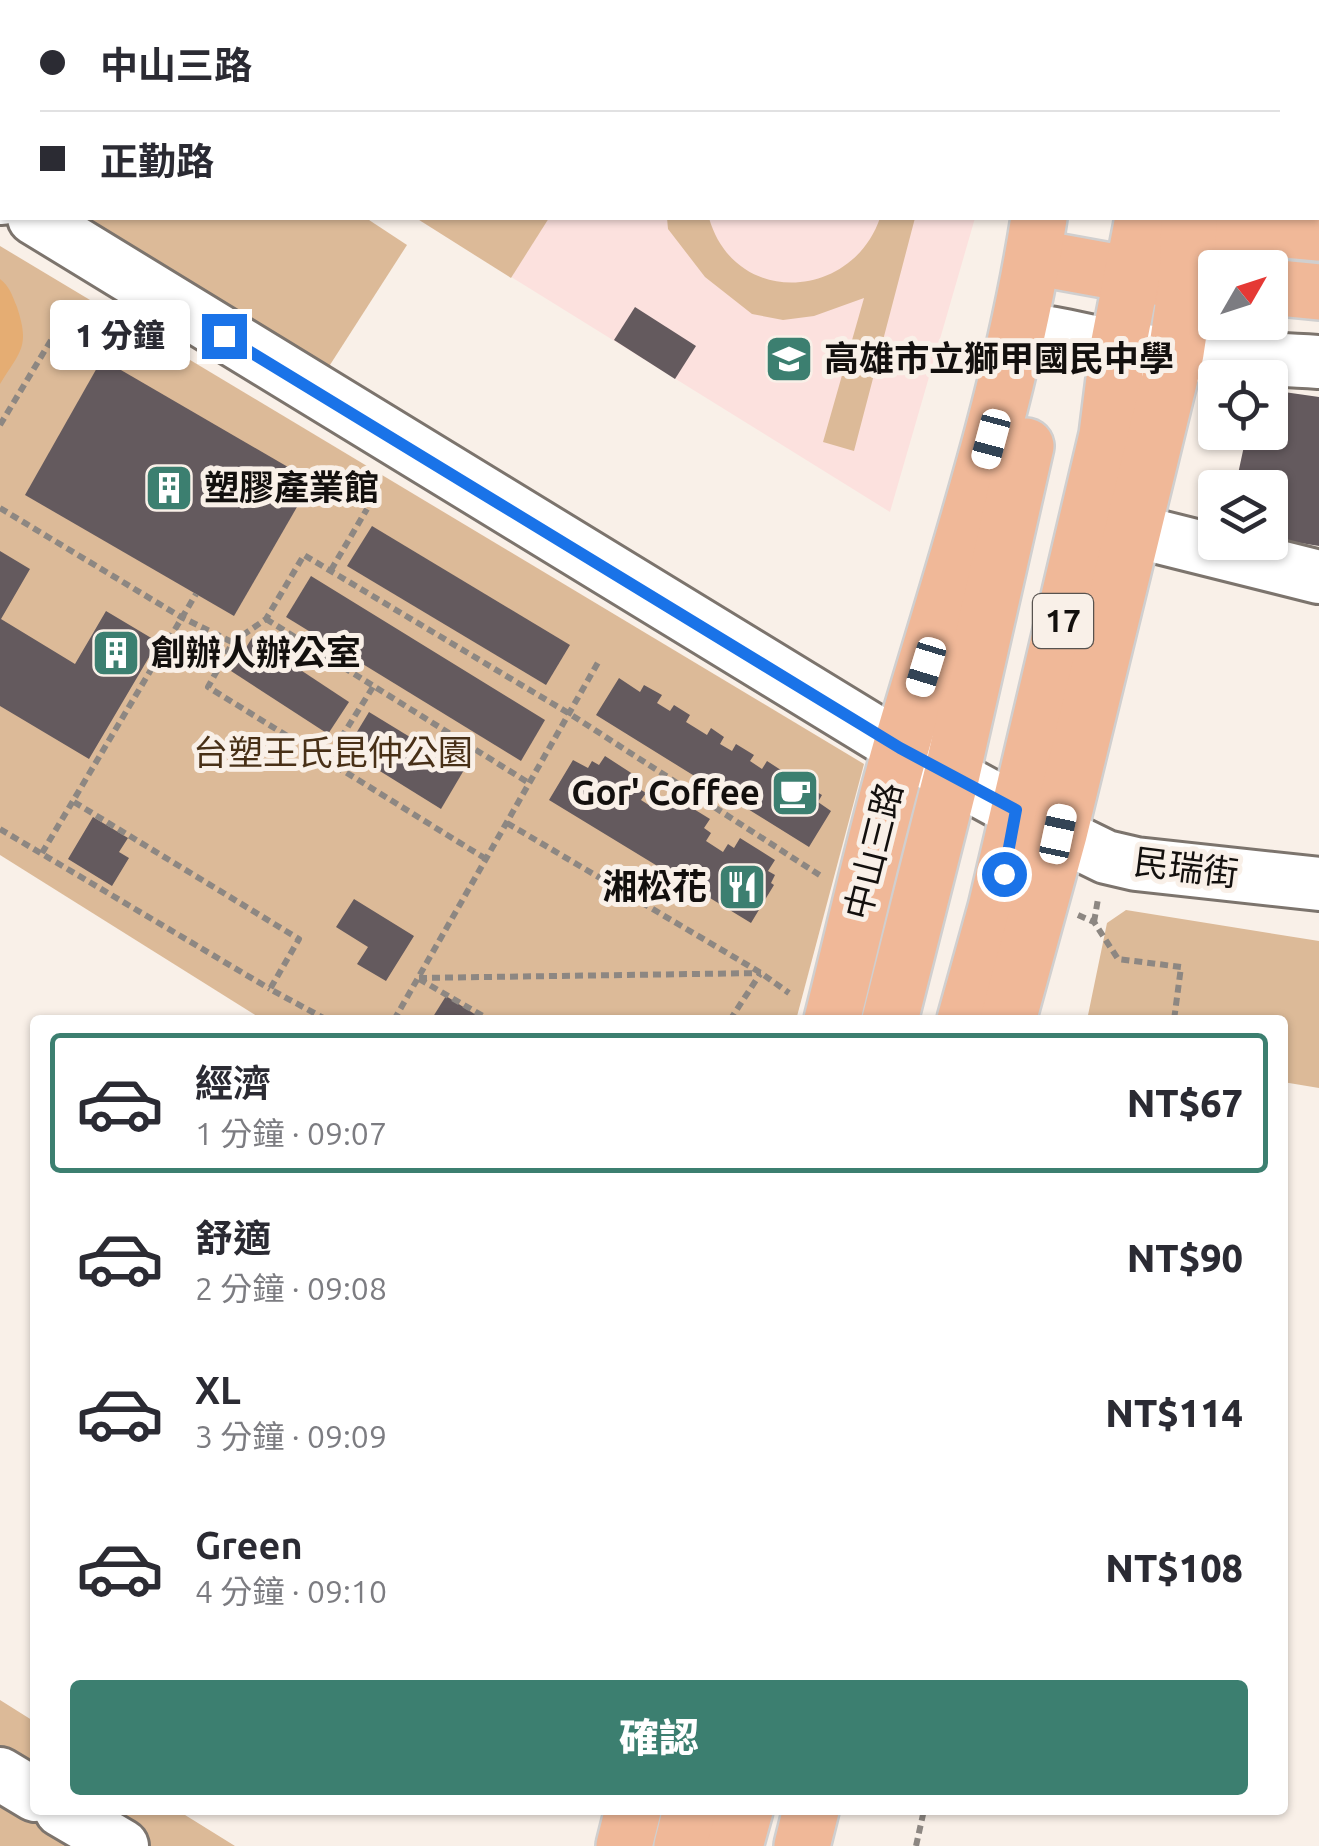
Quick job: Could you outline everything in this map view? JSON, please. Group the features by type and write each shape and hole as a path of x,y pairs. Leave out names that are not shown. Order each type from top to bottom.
{"main road":[{"name":"17","path":"1009,1015 1038,822 1107,436 1118,346 1132,275 1165,220"},
{"name":"17","path":"1167,220 1198,276"},
{"path":"1178,220 1319,232"},
{"name":"中山三路","path":"891,1015 952,774 1052,238"},
{"path":"1052,238 1132,275 1198,281"},
{"path":"1288,289 1319,292"},
{"name":"17","path":"966,1015 996,908 1038,822 1069,781 1176,353 1198,290"},
{"name":"中山三路","path":"810,1007 900,748 1036,330"},
{"path":"624,1846 632,1815"},
{"path":"682,1846 690,1815"},
{"path":"735,1846 744,1815"},
{"path":"802,1846 809,1815"}],"street":[{"name":"民瑞街","path":"37,220 900,748 1038,822 1106,857 1136,864 1319,884"},
{"path":"1036,330 1176,353 1319,362"},
{"path":"1134,531 1319,577"},
{"path":"0,1774 30,1792"},
{"path":"69,1815 122,1846"}],"path":[{"path":"0,425 66,316"},
{"path":"0,508 181,617 233,642"},
{"path":"331,570 367,510"},
{"path":"486,858 208,687 233,642 266,619 304,555 570,714 830,882"},
{"path":"42,854 196,594"},
{"path":"266,619 530,783"},
{"path":"397,1015 600,659"},
{"path":"326,760 374,687"},
{"path":"74,802 299,940 270,990"},
{"path":"506,824 760,973 810,1007"},
{"path":"0,829 318,1015"},
{"path":"1094,922 1118,959 1181,967 1175,1015"},
{"path":"418,978 760,973"},
{"path":"733,1015 760,973"},
{"path":"418,978 481,1015"},
{"path":"916,1846 923,1815"}],"shaded area":[{"name":"高雄市立獅甲國民中學","path":"419,220 974,220 890,512"},
{"path":"0,279 17,307 23,340 0,384"}],"green space":[{"path":"68,220 369,220 407,245 319,382"},
{"path":"419,220 548,220 511,278"},
{"path":"667,220 710,220 723,247 743,268 767,279 794,282 820,278 845,265 866,245 879,220 914,220 854,451 823,442 864,298 814,316 783,320 752,314 705,277 668,229"},
{"name":"台塑王氏昆仲公園","path":"0,246 864,764 797,1015 255,1015 0,855"},
{"path":"1126,910 1319,941 1319,1088 1288,1083 1288,1015 1088,1015 1107,923"},
{"path":"0,1700 30,1719 30,1815 185,1815 235,1846 0,1846"}],"building":[{"path":"635,307 696,346 675,379 614,340"},
{"name":"塑膠產業館","path":"102,359 312,481 234,616 25,495"},
{"path":"1288,393 1319,397 1319,546 1288,541 1288,470 1239,470 1243,450 1288,450"},
{"path":"372,526 570,645 546,685 347,566"},
{"name":"創辦人辦公室","path":"0,551 30,569 1,619 75,664 106,611 158,642 89,759 0,706"},
{"path":"311,576 545,720 521,761 286,617"},
{"path":"252,638 349,702 328,734 231,671"},
{"path":"619,678 640,692 644,685 662,695 657,703 670,711 674,705 690,715 686,722 707,735 711,728 724,737 720,744 732,751 736,744 754,755 750,761 762,769 767,761 787,774 784,780 794,787 798,781 822,795 818,802 831,811 809,847 596,715"},
{"path":"369,712 464,770 441,809 346,750"},
{"path":"605,756 642,780 638,788 646,793 641,800 655,809 671,795 710,819 704,828 711,833 706,841 723,852 728,844 734,848 740,838 775,860 768,871 775,875 771,883 774,885 751,923 549,800 573,760 588,768 592,761 599,765"},
{"path":"93,817 128,838 119,852 129,858 112,886 68,859"},
{"path":"354,899 414,936 386,981 357,964 368,947 336,927"},
{"path":"446,996 476,1015 434,1015"}],"place":[{"name":"高雄市立獅甲國民中學","path":"789,359"},
{"name":"塑膠產業館","path":"169,488"},
{"name":"創辦人辦公室","path":"116,653"},
{"name":"Gor' Coffee","path":"795,793"},
{"name":"湘松花","path":"742,887"}],"route":[{"path":"224,336 900,748 1016,810 1004,874"}]}
